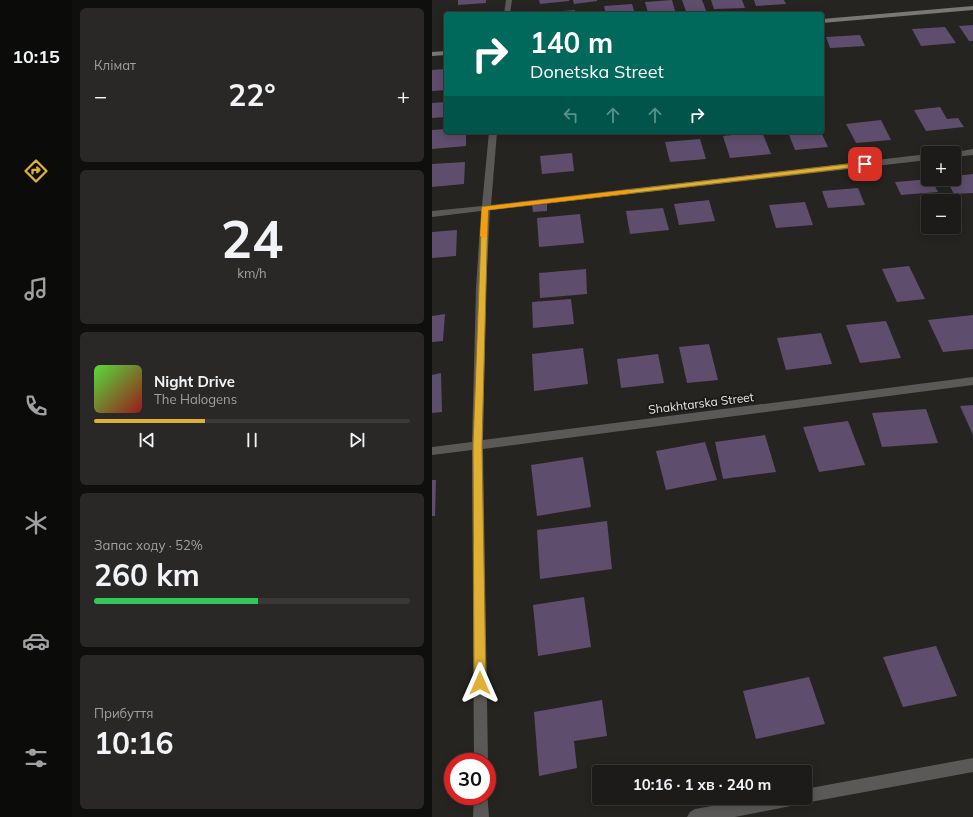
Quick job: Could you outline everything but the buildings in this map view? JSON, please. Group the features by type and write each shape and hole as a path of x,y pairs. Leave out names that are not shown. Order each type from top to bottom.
{"main road":[{"path":"824,21 973,8"},
{"path":"432,54 444,53"}],"street":[{"path":"507,12 509,0"},
{"path":"481,753 477,445 484,208 493,134"},
{"path":"961,153 973,152"},
{"path":"432,214 921,158"},
{"name":"Shakhtarska Street","path":"432,451 973,381"},
{"path":"812,795 973,765"},
{"path":"481,805 481,817"},
{"path":"695,817 759,805"}],"slow traffic":[{"path":"484,236 484,208 628,192"}],"route":[{"path":"480,683 477,445 484,208 865,164"}]}
